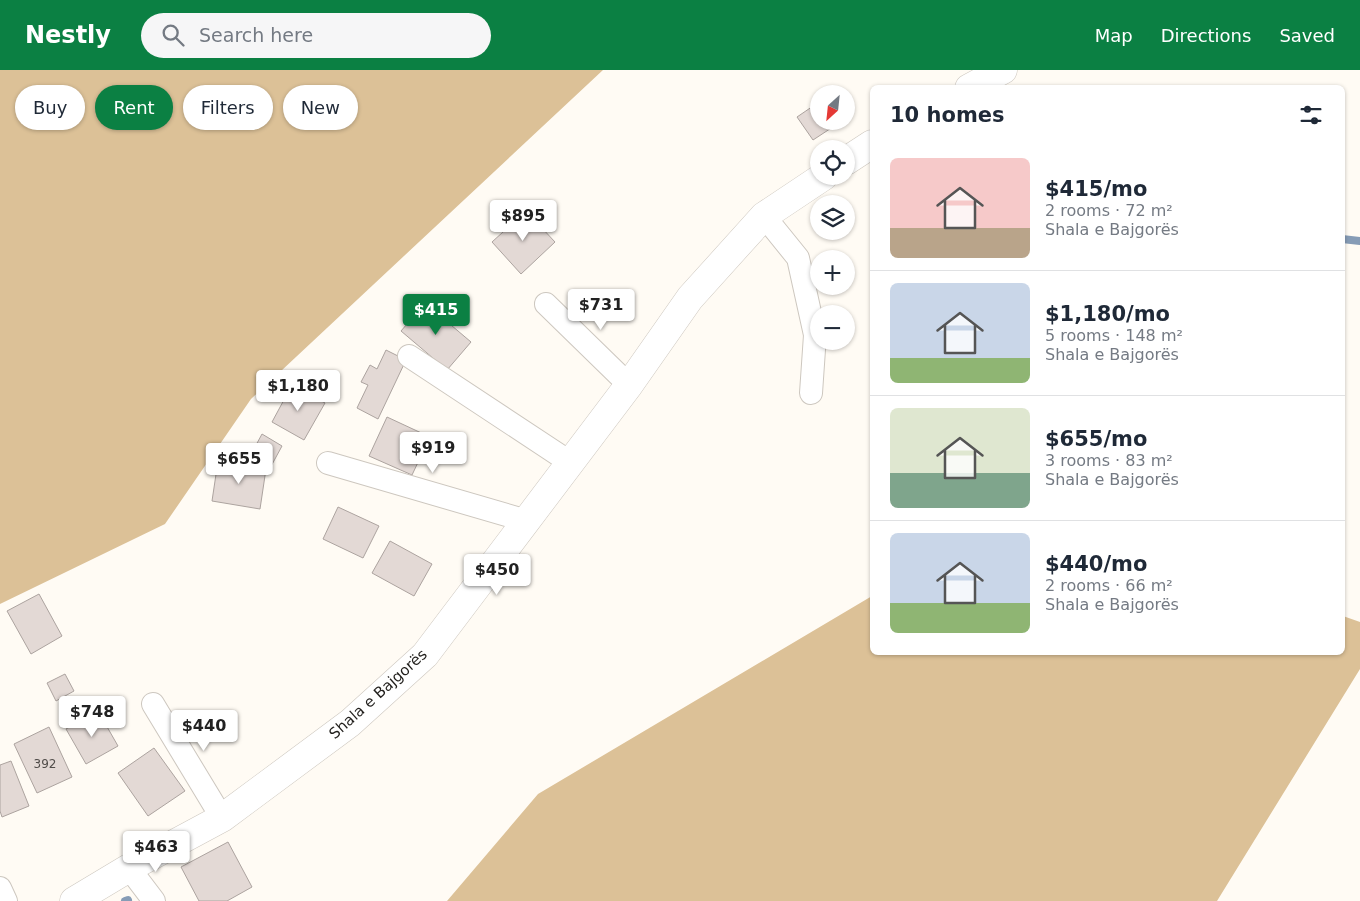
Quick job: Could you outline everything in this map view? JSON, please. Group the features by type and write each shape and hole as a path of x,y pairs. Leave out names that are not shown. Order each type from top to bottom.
{"main road":[{"path":"975,85 1003,70"},
{"path":"855,155 870,145"},
{"name":"Shala e Bajgorës","path":"74,901 129,868 222,818 350,723 425,655 629,385 690,298 764,216 810,185"}],"street":[{"path":"764,216 798,258 815,335 811,393"},
{"path":"546,304 629,385"},
{"path":"409,356 571,463"},
{"path":"328,463 527,521"},
{"path":"153,704 222,818"},
{"path":"129,868 154,901"},
{"path":"0,888 6,901"}],"shaded area":[{"path":"0,70 603,70 251,399 165,524 0,604"},
{"path":"870,597 870,655 1345,655 1345,617 1360,622 1360,669 1217,901 447,901 538,794"}],"building":[{"path":"810,108 810,130 828,130 813,140 797,117"},
{"path":"526,211 555,242 521,274 492,242"},
{"path":"425,303 471,342 447,370 401,331"},
{"path":"386,350 406,360 378,419 357,408 368,385 361,382 370,365 377,369"},
{"path":"292,385 325,403 304,440 272,422"},
{"path":"387,417 430,437 412,475 369,456"},
{"path":"262,434 282,446 269,470 249,458"},
{"path":"218,461 266,469 260,509 212,501"},
{"path":"338,507 379,526 363,558 323,539"},
{"path":"390,541 432,564 414,596 372,573"},
{"path":"39,594 62,636 31,654 7,611"},
{"path":"65,674 74,691 56,701 47,683"},
{"path":"98,711 118,746 86,764 66,729"},
{"path":"49,727 72,777 37,793 14,744"},
{"path":"154,748 185,791 148,816 118,773"},
{"path":"11,761 29,806 2,817 0,811 0,765"},
{"path":"228,842 252,887 227,901 199,901 181,867"}],"waterway":[{"path":"1345,239 1360,241"}]}
